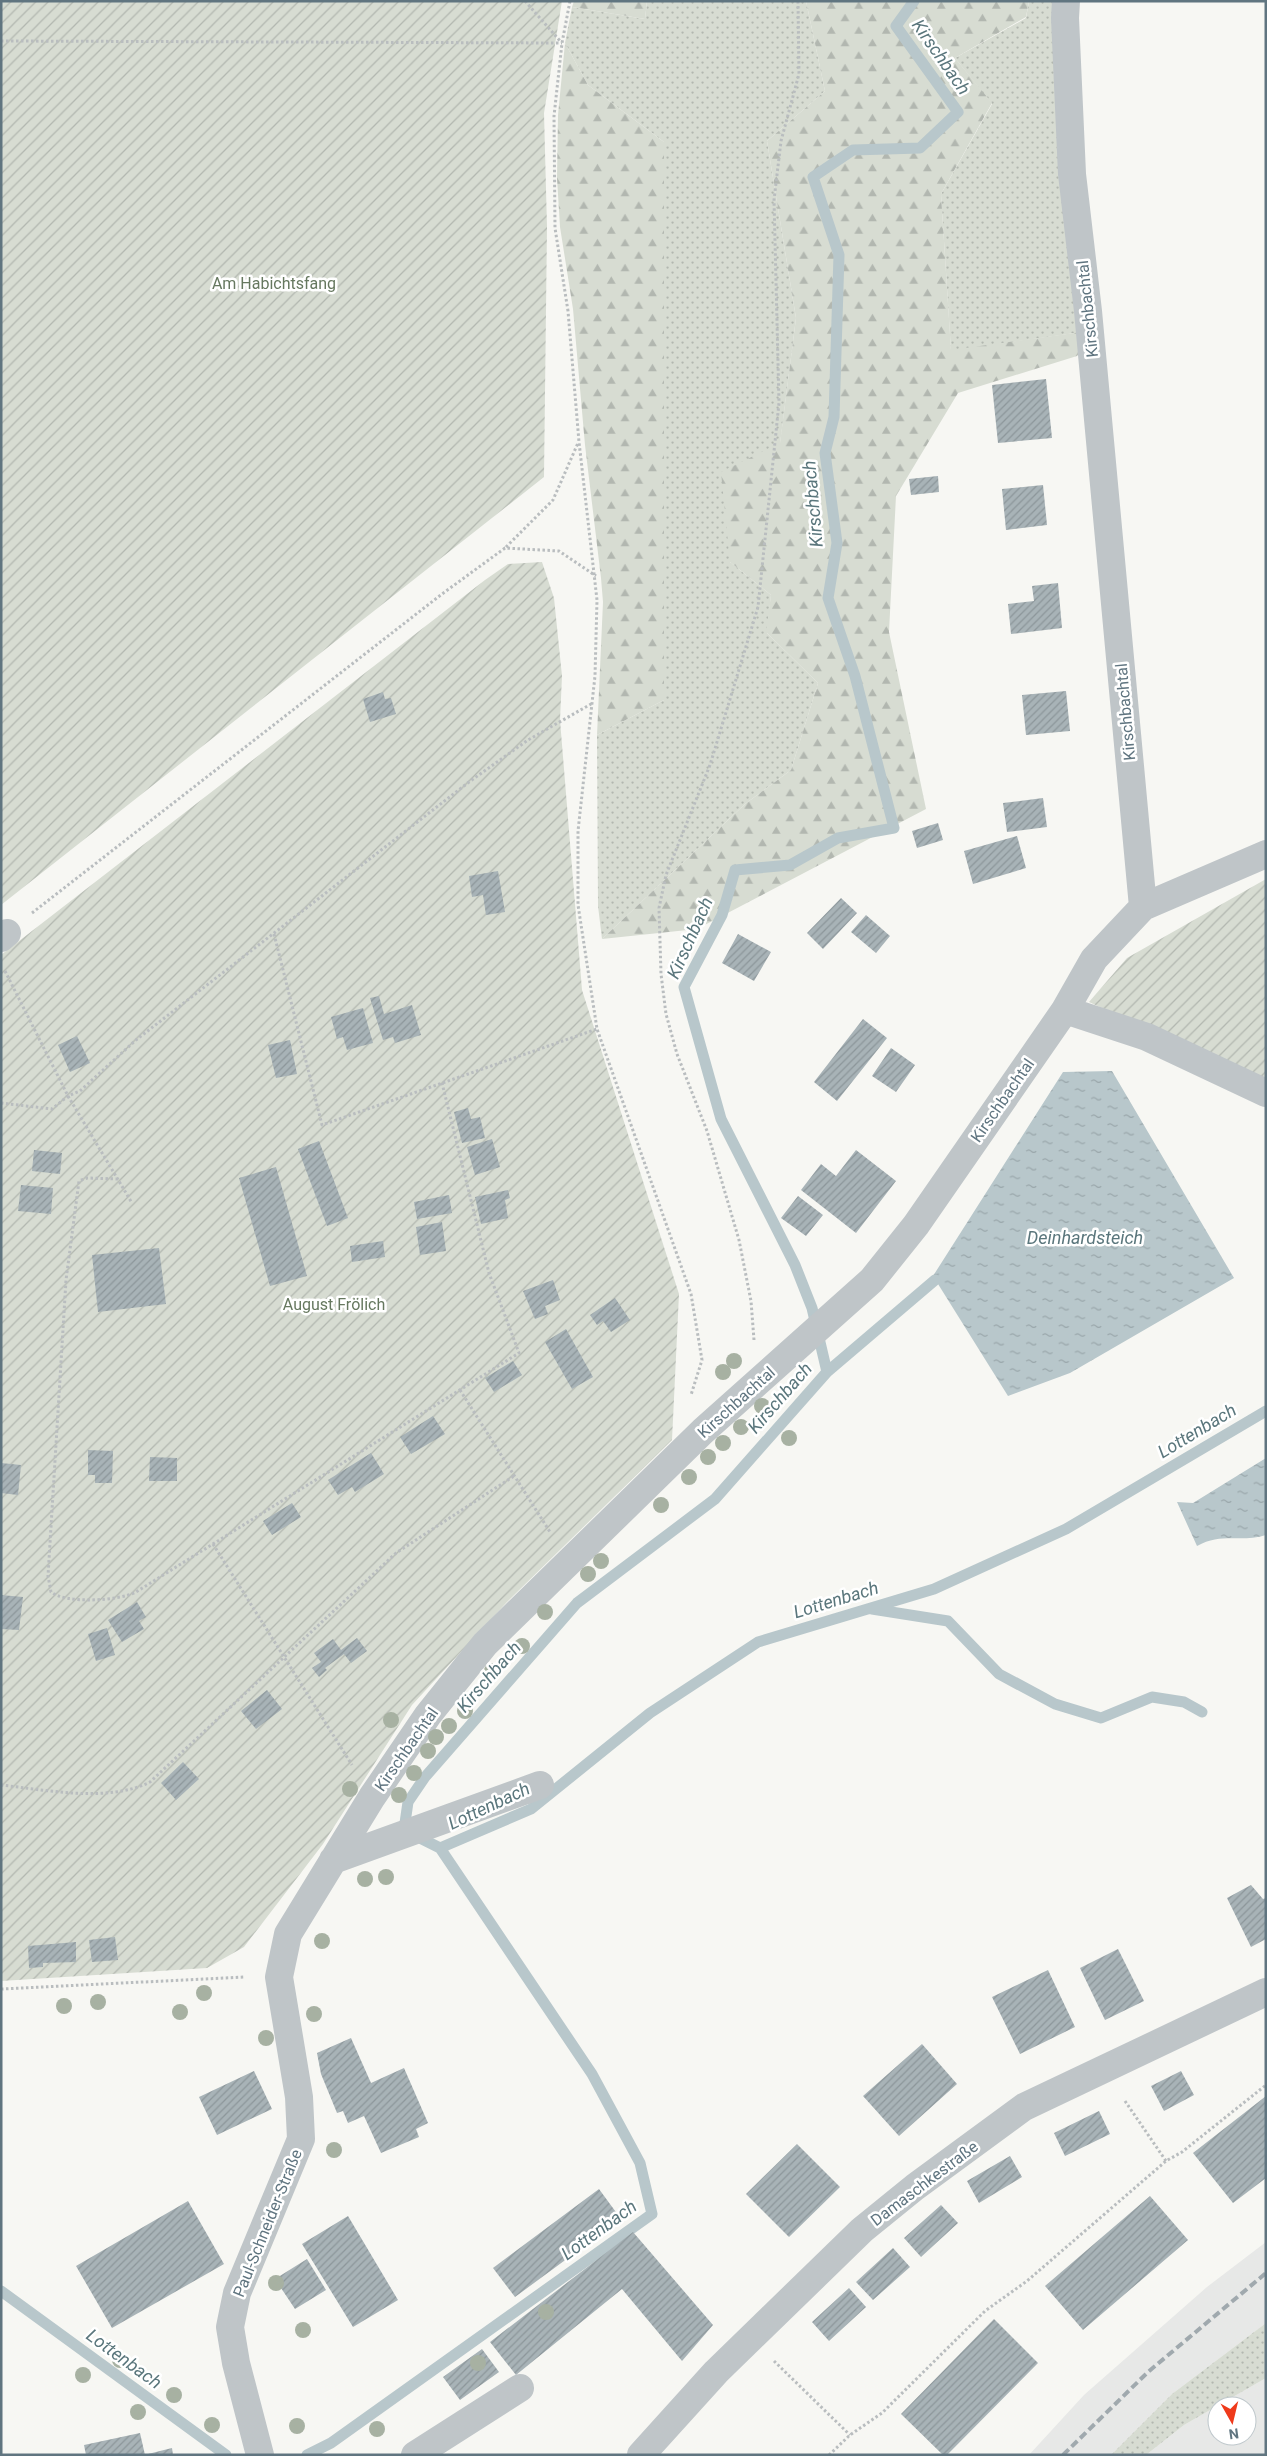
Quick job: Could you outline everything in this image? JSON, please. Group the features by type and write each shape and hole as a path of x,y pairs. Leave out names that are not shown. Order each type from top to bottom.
{"street":[{"name":"Kirschbachtal","path":"279,1977 288,1934 333,1860 372,1797 428,1715 485,1644 704,1431 872,1280 916,1225 1065,1010 1094,959 1143,907 1089,321 1072,174 1065,18 1066,1"},
{"path":"1143,907 1266,854"},
{"path":"1065,1010 1147,1037 1266,1092"},
{"path":"333,1860 427,1828 540,1785"},
{"name":"Paul-Schneider-Straße","path":"260,2455 232,2344 230,2327 237,2293 301,2139 300,2097 279,1977"},
{"name":"Damaschkestraße","path":"641,2455 723,2365 862,2230 915,2187 1024,2107 1266,1992"},
{"path":"416,2455 520,2388"}],"path":[{"path":"526,1 562,43"},
{"path":"570,1 562,43 554,116 555,228 568,311 579,442 598,600 591,704 578,831 578,906 597,1029 691,1294 702,1360 690,1398 704,1431"},
{"path":"754,1386 752,1317 739,1240 706,1131 677,1054 666,1014 661,974 659,908 666,875 710,765 758,607 779,403 774,200 781,141 799,74 798,1"},
{"path":"1,41 562,43"},
{"path":"4,936 434,600 505,548 553,500 579,442"},
{"path":"505,548 559,551 596,576"},
{"path":"1,1103 52,1109 68,1096 80,1091 136,1040 470,782 528,740 591,704"},
{"path":"274,934 322,1125 597,1029"},
{"path":"1,968 5,971 68,1096 132,1203"},
{"path":"118,1179 88,1178 79,1182 66,1280 48,1576 50,1592 63,1598 104,1599 128,1597 519,1353 489,1273 442,1083"},
{"path":"460,1390 569,1562"},
{"path":"1,1786 99,1794 136,1789 150,1782 396,1552 514,1476"},
{"path":"213,1544 286,1656 372,1797"},
{"path":"1,1989 210,1978 279,1977"},
{"path":"829,2455 850,2435 882,2413 985,2311 1027,2281 1166,2161 1182,2152 1266,2086"},
{"path":"1125,2101 1166,2161"},
{"path":"772,2359 850,2435"}],"shaded area":[{"path":"1266,2242 1266,2323 1172,2394 1111,2455 1029,2455 1084,2395 1207,2287"},
{"path":"1266,2378 1266,2455 1146,2455 1184,2425 1207,2412 1207,2446 1257,2446 1257,2396 1234,2396"}],"green space":[{"name":"Am Habichtsfang","path":"1,1 562,1 544,113 547,227 544,477 1,905"},
{"path":"574,1 647,1 645,19 572,7"},
{"path":"647,1 806,1 825,91 767,141 796,318 780,444 730,562 771,595 767,633 818,683 791,770 745,804 602,939 598,906 597,735 664,700 664,142 588,85 565,43 572,7 645,19"},
{"path":"806,1 1029,1 1026,17 955,58 992,103 941,194 951,350 1096,330 1077,356 958,393 896,496 889,632 926,809 697,929 602,939 745,804 791,770 818,683 766,632 771,595 730,562 721,472 780,443 796,318 767,141 825,91"},
{"path":"1029,1 1074,1 1072,24 1096,330 951,351 941,194 992,104 955,58 1026,18"},
{"path":"565,43 588,85 664,142 664,700 597,735 603,602 585,445 573,309 560,227 557,178 558,115"},
{"name":"August Frölich","path":"542,562 554,598 562,676 560,720 582,990 679,1294 672,1440 507,1602 412,1705 323,1844 244,1947 207,1968 1,1981 1,955 485,580 508,564"},
{"path":"1266,879 1266,1084 1089,1002 1127,958"},
{"path":"1266,2323 1266,2378 1235,2396 1207,2396 1207,2412 1184,2425 1146,2455 1111,2455 1172,2394"}],"water":[{"name":"Deinhardsteich","path":"1112,1071 1234,1278 1070,1373 1008,1396 933,1276 1063,1072"},
{"path":"1266,1458 1266,1535 1248,1538 1223,1538 1197,1546 1177,1502 1193,1503"}],"building":[{"path":"1046,379 1052,438 998,443 992,385"},
{"path":"938,476 939,492 911,495 909,479"},
{"path":"1043,485 1047,525 1006,530 1002,489"},
{"path":"1058,583 1062,628 1011,634 1008,604 1034,601 1032,586"},
{"path":"1066,691 1070,731 1026,735 1022,695"},
{"path":"383,692 385,699 391,698 396,714 370,722 363,699"},
{"path":"1043,798 1047,827 1007,832 1003,803"},
{"path":"938,823 943,840 917,848 912,831"},
{"path":"1017,836 1026,868 973,884 964,851"},
{"path":"498,871 505,912 486,915 483,895 472,897 469,876"},
{"path":"841,898 857,913 823,949 807,933"},
{"path":"866,915 890,936 876,953 851,932"},
{"path":"738,934 771,952 754,981 722,963"},
{"path":"379,996 384,1014 412,1005 421,1035 395,1043 393,1037 383,1040 370,998"},
{"path":"363,1008 373,1043 347,1050 343,1037 337,1039 331,1017"},
{"path":"863,1019 887,1038 837,1101 814,1082"},
{"path":"77,1036 90,1063 70,1072 58,1045"},
{"path":"290,1040 297,1074 276,1078 268,1045"},
{"path":"891,1048 915,1065 896,1092 872,1076"},
{"path":"468,1108 471,1119 480,1117 485,1138 462,1143 454,1112"},
{"path":"492,1139 500,1167 475,1175 467,1147"},
{"path":"319,1141 348,1218 327,1226 298,1149"},
{"path":"34,1150 62,1153 60,1174 32,1171"},
{"path":"856,1150 896,1181 856,1233 801,1190 821,1164 836,1176"},
{"path":"276,1167 307,1276 270,1286 239,1178"},
{"path":"21,1185 53,1188 51,1214 18,1211"},
{"path":"508,1190 510,1198 505,1200 508,1218 481,1224 475,1197"},
{"path":"449,1195 452,1213 417,1219 414,1202"},
{"path":"798,1196 823,1215 806,1236 781,1218"},
{"path":"442,1222 446,1251 420,1255 416,1227"},
{"path":"383,1241 385,1257 352,1262 350,1246"},
{"path":"159,1248 166,1304 98,1312 92,1255"},
{"path":"553,1280 560,1300 545,1306 548,1314 535,1319 523,1291"},
{"path":"615,1298 630,1320 611,1332 603,1321 597,1325 590,1315"},
{"path":"566,1329 593,1377 572,1389 545,1342"},
{"path":"513,1361 522,1375 494,1392 485,1378"},
{"path":"433,1416 445,1434 411,1454 400,1437"},
{"path":"88,1450 113,1451 112,1483 95,1483 95,1475 88,1475"},
{"path":"371,1453 384,1474 355,1492 352,1487 338,1495 328,1480"},
{"path":"150,1457 177,1458 177,1481 149,1481"},
{"path":"1,1463 21,1465 18,1495 1,1493"},
{"path":"292,1503 301,1517 272,1535 263,1521"},
{"path":"1,1595 23,1597 19,1630 1,1629"},
{"path":"137,1602 146,1617 139,1621 144,1629 122,1642 108,1620"},
{"path":"107,1628 115,1655 96,1661 88,1634"},
{"path":"357,1638 367,1651 351,1663 344,1654 325,1668 327,1670 319,1677 312,1668 321,1662 314,1653 333,1639 341,1650"},
{"path":"267,1690 282,1709 256,1729 241,1711"},
{"path":"183,1762 199,1779 176,1800 161,1783"},
{"path":"1251,1885 1263,1899 1266,1898 1266,1939 1251,1947 1227,1898"},
{"path":"115,1937 118,1960 92,1962 89,1940"},
{"path":"76,1942 76,1962 43,1963 43,1967 29,1968 28,1946"},
{"path":"1118,1949 1144,2001 1105,2020 1080,1968"},
{"path":"1048,1970 1075,2027 1020,2054 992,1997"},
{"path":"351,2038 371,2083 404,2068 428,2123 416,2129 419,2137 381,2153 364,2116 348,2123 343,2111 337,2113 321,2074 317,2053"},
{"path":"922,2044 957,2084 899,2136 863,2096"},
{"path":"254,2071 272,2109 217,2135 199,2097"},
{"path":"1181,2071 1194,2095 1164,2111 1151,2086"},
{"path":"1266,2096 1266,2178 1233,2203 1193,2153"},
{"path":"1099,2111 1110,2134 1065,2156 1054,2133"},
{"path":"797,2144 840,2187 789,2237 746,2194"},
{"path":"1010,2156 1022,2177 979,2203 967,2181"},
{"path":"599,2189 621,2219 515,2297 493,2268"},
{"path":"1150,2196 1188,2240 1083,2330 1045,2286"},
{"path":"188,2201 224,2264 112,2328 76,2266"},
{"path":"941,2205 958,2223 921,2257 904,2238"},
{"path":"348,2216 398,2300 353,2327 302,2244"},
{"path":"633,2232 713,2325 682,2361 622,2289 516,2375 490,2342"},
{"path":"893,2248 910,2267 873,2300 856,2282"},
{"path":"307,2259 326,2290 295,2309 275,2279"},
{"path":"849,2288 866,2307 829,2341 812,2322"},
{"path":"994,2319 1038,2363 947,2455 943,2455 901,2414"},
{"path":"482,2349 499,2372 460,2400 443,2377"},
{"path":"140,2433 145,2455 86,2455 84,2445"},
{"path":"172,2448 173,2455 148,2455 148,2454"}],"waterway":[{"name":"Kirschbach","path":"827,1372 812,1308 795,1265 721,1119 684,987 722,915 735,870 790,865 838,838 894,828 855,676 828,598 837,543 825,453 834,417 839,255 813,177 853,150 920,148 958,112 896,26 914,1"},
{"name":"Kirschbach","path":"440,1848 404,1830 408,1802 425,1777 577,1603 715,1499 827,1372 935,1280"},
{"name":"Lottenbach","path":"307,2455 331,2443 652,2214 640,2163 592,2074 440,1848 531,1809 650,1713 758,1642 934,1589 1066,1529 1266,1411"},
{"path":"872,1609 948,1621 999,1674 1055,1704 1101,1718 1152,1697 1184,1702 1202,1712"},
{"name":"Lottenbach","path":"1,2291 226,2455"}],"railway":[{"path":"1063,2455 1148,2372 1266,2273"}]}
